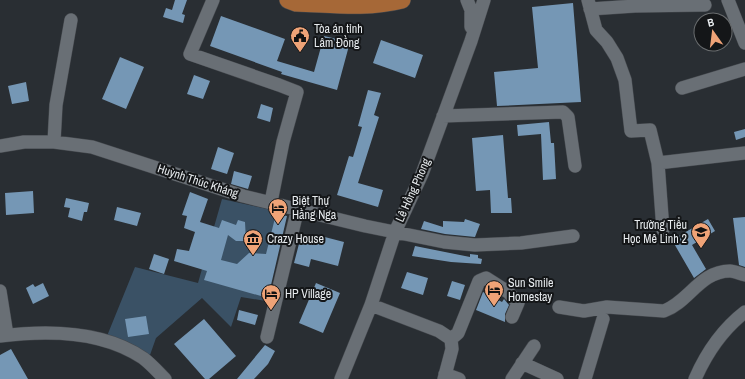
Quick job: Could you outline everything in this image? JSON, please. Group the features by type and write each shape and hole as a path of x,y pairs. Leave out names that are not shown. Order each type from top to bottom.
{"main road":[{"path":"288,0 296,3 360,3 373,5 402,0"}],"street":[{"path":"213,0 190,54 297,92 283,142 271,202"},
{"path":"467,0 471,10 471,41"},
{"name":"Lê Hồng Phong","path":"341,379 372,305 395,232 422,174 471,41 484,0"},
{"path":"728,0 740,17 745,42"},
{"path":"663,230 658,163 650,130 631,131 630,110 622,73 617,58 607,42 596,30 589,5 705,5"},
{"path":"54,142 56,105 71,20"},
{"path":"682,88 745,69"},
{"path":"443,116 563,112 568,117 575,166"},
{"name":"Huỳnh Thúc Kháng","path":"0,146 24,142 54,142 92,147 162,169 198,183 243,196 444,242 475,245 521,243 573,236"},
{"path":"658,163 745,153"},
{"path":"267,337 298,208"},
{"path":"559,307 584,311 607,307 664,311 672,308 701,282 717,272 732,270 745,275"},
{"path":"451,339 458,333 479,281 486,278 508,292 518,303 512,317"},
{"path":"0,291 4,336 22,334 66,334 101,339 131,351 144,359 165,379"},
{"path":"372,305 439,331 451,339"},
{"path":"695,379 701,365 716,341 745,312"},
{"path":"585,379 603,319"},
{"path":"451,339 452,349 445,377 459,379"},
{"path":"512,379 534,346"},
{"path":"522,363 551,378"}],"shaded area":[{"path":"222,199 285,213 266,301 241,297 231,327 202,298 156,338 150,355 107,336 135,267 198,283"}],"building":[{"path":"175,0 187,0 182,14 185,15 183,23 163,17 166,8 172,10"},
{"path":"573,3 581,102 497,106 494,72 538,68 532,7"},
{"path":"221,16 285,39 277,61 314,72 324,36 350,42 337,90 281,74 282,72 210,46"},
{"path":"381,40 423,55 415,78 373,63"},
{"path":"120,57 144,67 126,109 102,99"},
{"path":"194,75 210,81 203,99 187,94"},
{"path":"26,82 29,101 12,104 8,86"},
{"path":"368,90 381,93 374,115 379,117 358,183 383,190 378,207 337,195 349,156 353,157 362,127 358,126"},
{"path":"261,104 273,108 270,122 257,118"},
{"path":"549,122 551,143 554,143 556,179 543,180 541,134 518,136 517,125"},
{"path":"745,129 745,137 736,140 734,132"},
{"path":"503,135 508,198 511,198 512,213 491,213 490,190 476,191 472,138"},
{"path":"218,147 234,153 227,174 211,169"},
{"path":"234,171 252,176 248,189 231,184"},
{"path":"33,191 34,213 6,215 5,193"},
{"path":"190,192 208,199 200,222 219,228 222,220 236,225 238,220 245,222 246,241 236,241 228,235 221,260 237,264 249,253 266,254 276,214 287,216 268,298 204,280 207,271 174,261 177,249 189,251 195,232 184,228 187,216 182,215"},
{"path":"66,198 89,203 87,212 84,212 82,221 68,217 70,208 64,207"},
{"path":"117,207 141,213 137,226 114,220"},
{"path":"745,217 745,267 739,265 733,218"},
{"path":"465,219 480,224 475,237 445,234 421,229 424,221 443,227 443,221 464,222"},
{"path":"708,219 715,231 692,245 706,269 694,278 672,240"},
{"path":"317,235 344,242 338,266 311,259 309,267 294,263 300,240 315,244"},
{"path":"415,246 470,257 470,254 478,255 478,258 482,259 481,264 451,262 412,256"},
{"path":"154,254 169,259 164,274 149,269"},
{"path":"407,272 428,278 423,295 401,288"},
{"path":"452,281 465,285 460,300 447,296"},
{"path":"43,283 49,296 33,304 26,288 33,284 35,287"},
{"path":"316,283 340,293 323,333 299,323"},
{"name":"Sun Smile Homestay","path":"483,292 502,302 504,299 509,305 505,314 505,322 476,310"},
{"path":"239,310 258,315 255,325 237,320"},
{"path":"146,316 149,334 128,337 125,319"},
{"path":"204,319 236,356 209,379 205,379 174,344"},
{"path":"265,345 275,351 268,364 254,379 237,379"},
{"path":"11,349 28,379 0,379 0,355"}],"place":[{"name":"Tòa án tỉnh Lâm Đồng","path":"300,53"},
{"name":"Biệt Thự Hằng Nga","path":"278,225"},
{"name":"Trường Tiểu Học Mê Linh 2","path":"701,249"},
{"name":"Crazy House","path":"253,256"},
{"name":"Sun Smile Homestay","path":"494,307"},
{"name":"HP Village","path":"271,311"}]}
